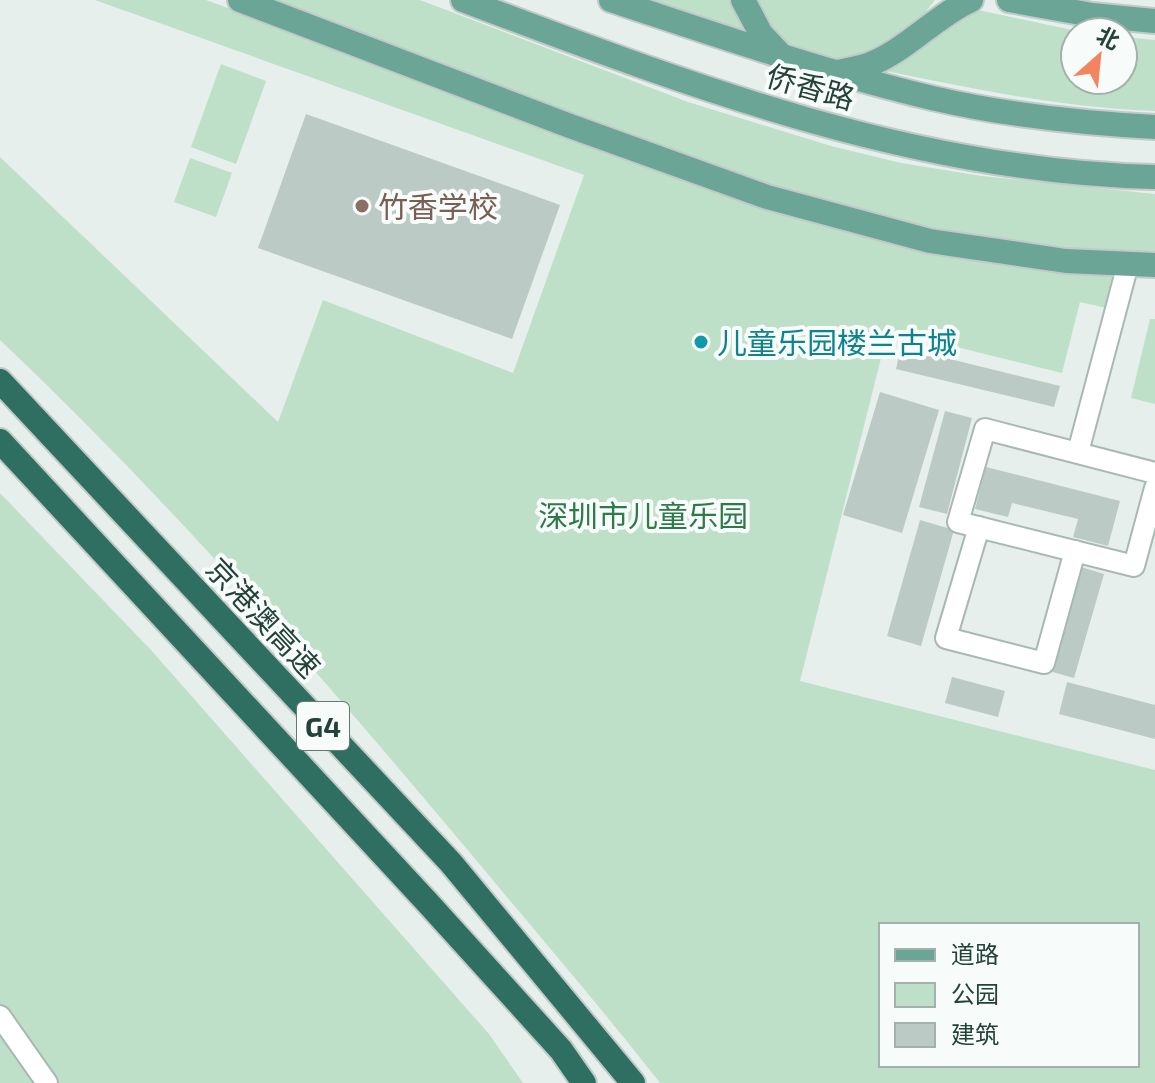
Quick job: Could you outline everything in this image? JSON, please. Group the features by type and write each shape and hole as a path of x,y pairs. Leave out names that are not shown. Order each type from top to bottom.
{"highway":[{"name":"京港澳高速","path":"0,381 451,863 633,1083"},
{"name":"G4","path":"0,441 427,902 561,1050 584,1083"}],"main road":[{"path":"240,0 570,126 767,197 930,241 1066,261 1155,265"},
{"name":"侨香路","path":"463,0 654,72 817,123 931,151 1037,170 1155,177"},
{"name":"侨香路","path":"611,0 833,73 935,99 1058,120 1155,127"},
{"path":"743,0 761,34 782,56"},
{"path":"833,73 868,65 893,53 971,0"},
{"path":"1009,0 1092,15 1155,21"}],"lane":[{"path":"1078,452 1128,264"},
{"path":"1155,473 985,429 958,522 1134,566 1155,488"},
{"path":"979,527 946,638 1044,663 1075,551"},
{"path":"0,1016 47,1083"}],"green space":[{"name":"深圳市儿童乐园","path":"95,0 206,0 752,199 884,239 1034,269 1113,273 1106,308 1080,302 1062,373 888,330 800,681 1155,770 1155,1083 660,1083 301,655 124,463 0,340 0,157 278,422 323,300 513,373 584,175"},
{"path":"250,0 420,0 688,102 831,146 901,163 982,176 1155,194 1155,256 1063,248 934,228 756,182"},
{"path":"649,0 732,0 748,37"},
{"path":"749,0 935,0 912,29 861,59 834,58 781,43"},
{"path":"978,10 1059,27 1059,96 1139,96 1139,38 1155,40 1155,111 1053,102 886,71"},
{"path":"221,64 266,81 236,164 191,147"},
{"path":"190,158 232,173 216,217 174,202"},
{"path":"1150,319 1155,319 1155,404 1131,398"},
{"path":"0,493 151,650 489,1034 523,1083 0,1083"}],"building":[{"path":"306,114 560,205 512,339 258,248"},
{"path":"901,347 1060,386 1054,407 896,369"},
{"path":"880,392 939,410 902,533 843,515"},
{"path":"945,411 972,418 947,514 919,507"},
{"path":"986,467 1120,501 1108,546 1073,537 1078,519 1012,503 1008,517 975,509"},
{"path":"920,520 954,530 921,646 887,636"},
{"path":"1078,566 1104,574 1074,678 1049,671"},
{"path":"952,677 1005,691 998,717 945,703"},
{"path":"1067,682 1155,705 1155,739 1059,714"}],"place":[{"name":"竹香学校","path":"362,206"},
{"name":"儿童乐园楼兰古城","path":"701,342"}]}
